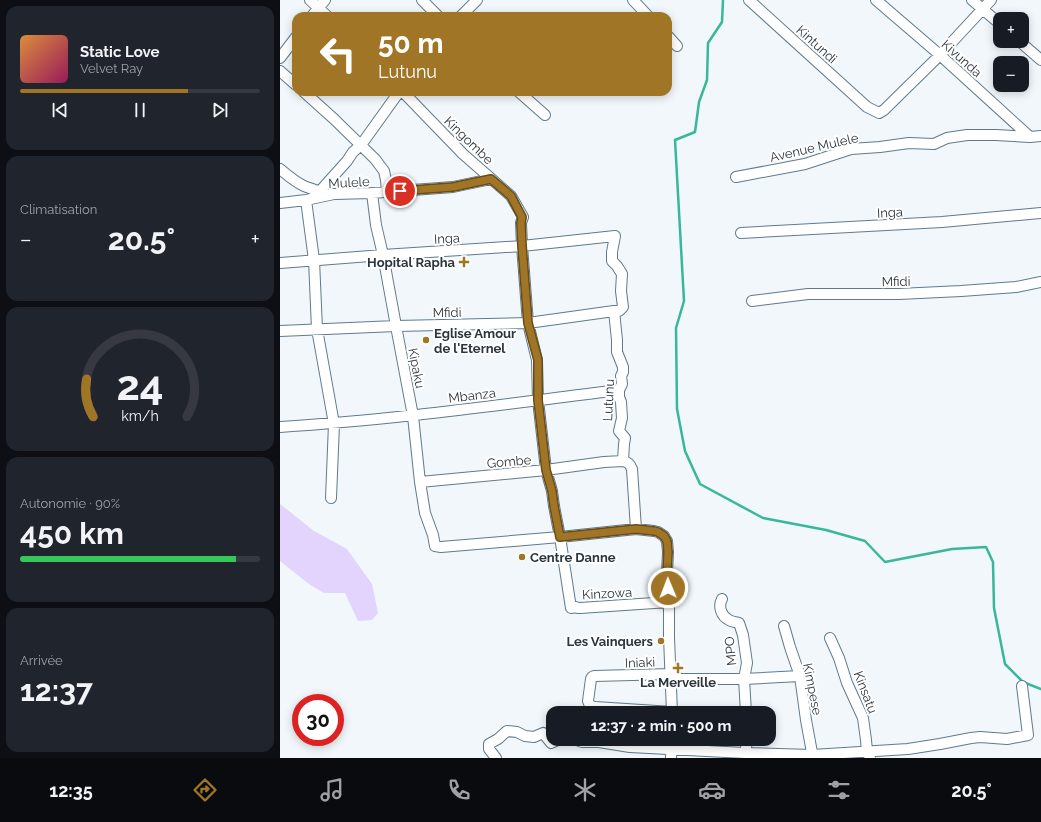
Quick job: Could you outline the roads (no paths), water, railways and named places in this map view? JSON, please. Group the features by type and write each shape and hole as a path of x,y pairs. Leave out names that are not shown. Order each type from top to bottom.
{"street":[{"path":"310,0 318,8"},
{"path":"422,0 434,12"},
{"path":"465,12 477,0"},
{"path":"633,0 644,12"},
{"name":"Kintundi","path":"749,0 867,107 879,113 940,54"},
{"name":"Kivunda","path":"876,0 940,54 1030,137"},
{"path":"972,0 993,18"},
{"path":"940,54 991,0"},
{"path":"672,40 677,46"},
{"path":"280,58 292,42"},
{"path":"1027,48 1041,60"},
{"path":"280,71 292,82"},
{"path":"309,96 334,118 375,159 382,168 386,180 387,192"},
{"path":"280,169 302,185 323,193 353,152 361,146 396,96"},
{"name":"Kingombe","path":"407,96 462,154 511,196 522,217 522,246 528,323 538,360 538,400 546,470 552,491 571,608"},
{"path":"524,96 545,115"},
{"name":"Avenue Mulele","path":"736,177 806,164 851,149 880,147 909,142 934,144 947,138 967,135 1041,136"},
{"name":"Mulele","path":"280,203 306,200 323,193 372,194 453,187 491,179"},
{"name":"Kipaku","path":"372,194 376,225 384,255 413,416 424,513 433,535 435,546 441,547 560,537"},
{"path":"306,200 314,260 317,329 334,424 331,498"},
{"name":"Inga","path":"741,234 942,222 1041,213"},
{"name":"Inga","path":"280,263 522,246 615,236 612,261 622,274 621,291 623,307 619,311 614,311"},
{"name":"Mfidi","path":"752,301 808,294 961,292 1016,287 1041,282"},
{"name":"Mfidi","path":"280,330 528,323 614,311"},
{"name":"Lutunu","path":"614,311 617,352 623,367 621,376 622,384 619,390 622,408 622,418 619,431 625,438 623,461"},
{"name":"Mbanza","path":"280,428 413,416 619,390"},
{"path":"623,461 627,462 632,468 636,529"},
{"name":"Gombe","path":"420,482 623,461"},
{"path":"560,537 636,529 654,531 664,536 667,541 668,552 667,573 672,706"},
{"name":"MPO","path":"722,599 720,609 723,615 729,620 739,623 744,635 747,663 744,679 746,706"},
{"name":"Kinzowa","path":"571,608 669,602"},
{"name":"Kimpese","path":"784,626 800,676 812,756"},
{"name":"Kinsatu","path":"830,638 863,718 868,754"},
{"name":"Iniaki","path":"591,706 588,701 592,677 671,674 680,679 744,679 800,676"},
{"path":"624,746 672,754 812,756 868,754 971,738 1007,739 1028,735 1022,686"},
{"path":"496,758 489,750 489,744 498,739 507,731 534,737 543,733 546,737"}],"waterway":[{"path":"723,0 722,22 708,43 707,80 699,102 695,132 675,140 684,301 676,328 677,409 685,451 700,484 763,518 826,530 865,541 885,562 952,549 986,547 993,562 994,608 1005,664 1023,682 1041,689"}],"place":[{"name":"Hopital Rapha","path":"464,262"},
{"name":"Eglise Amour de l'Eternel","path":"426,340"},
{"name":"Centre Danne","path":"522,557"},
{"name":"Les Vainquers","path":"661,641"},
{"name":"La Merveille","path":"678,668"}]}
